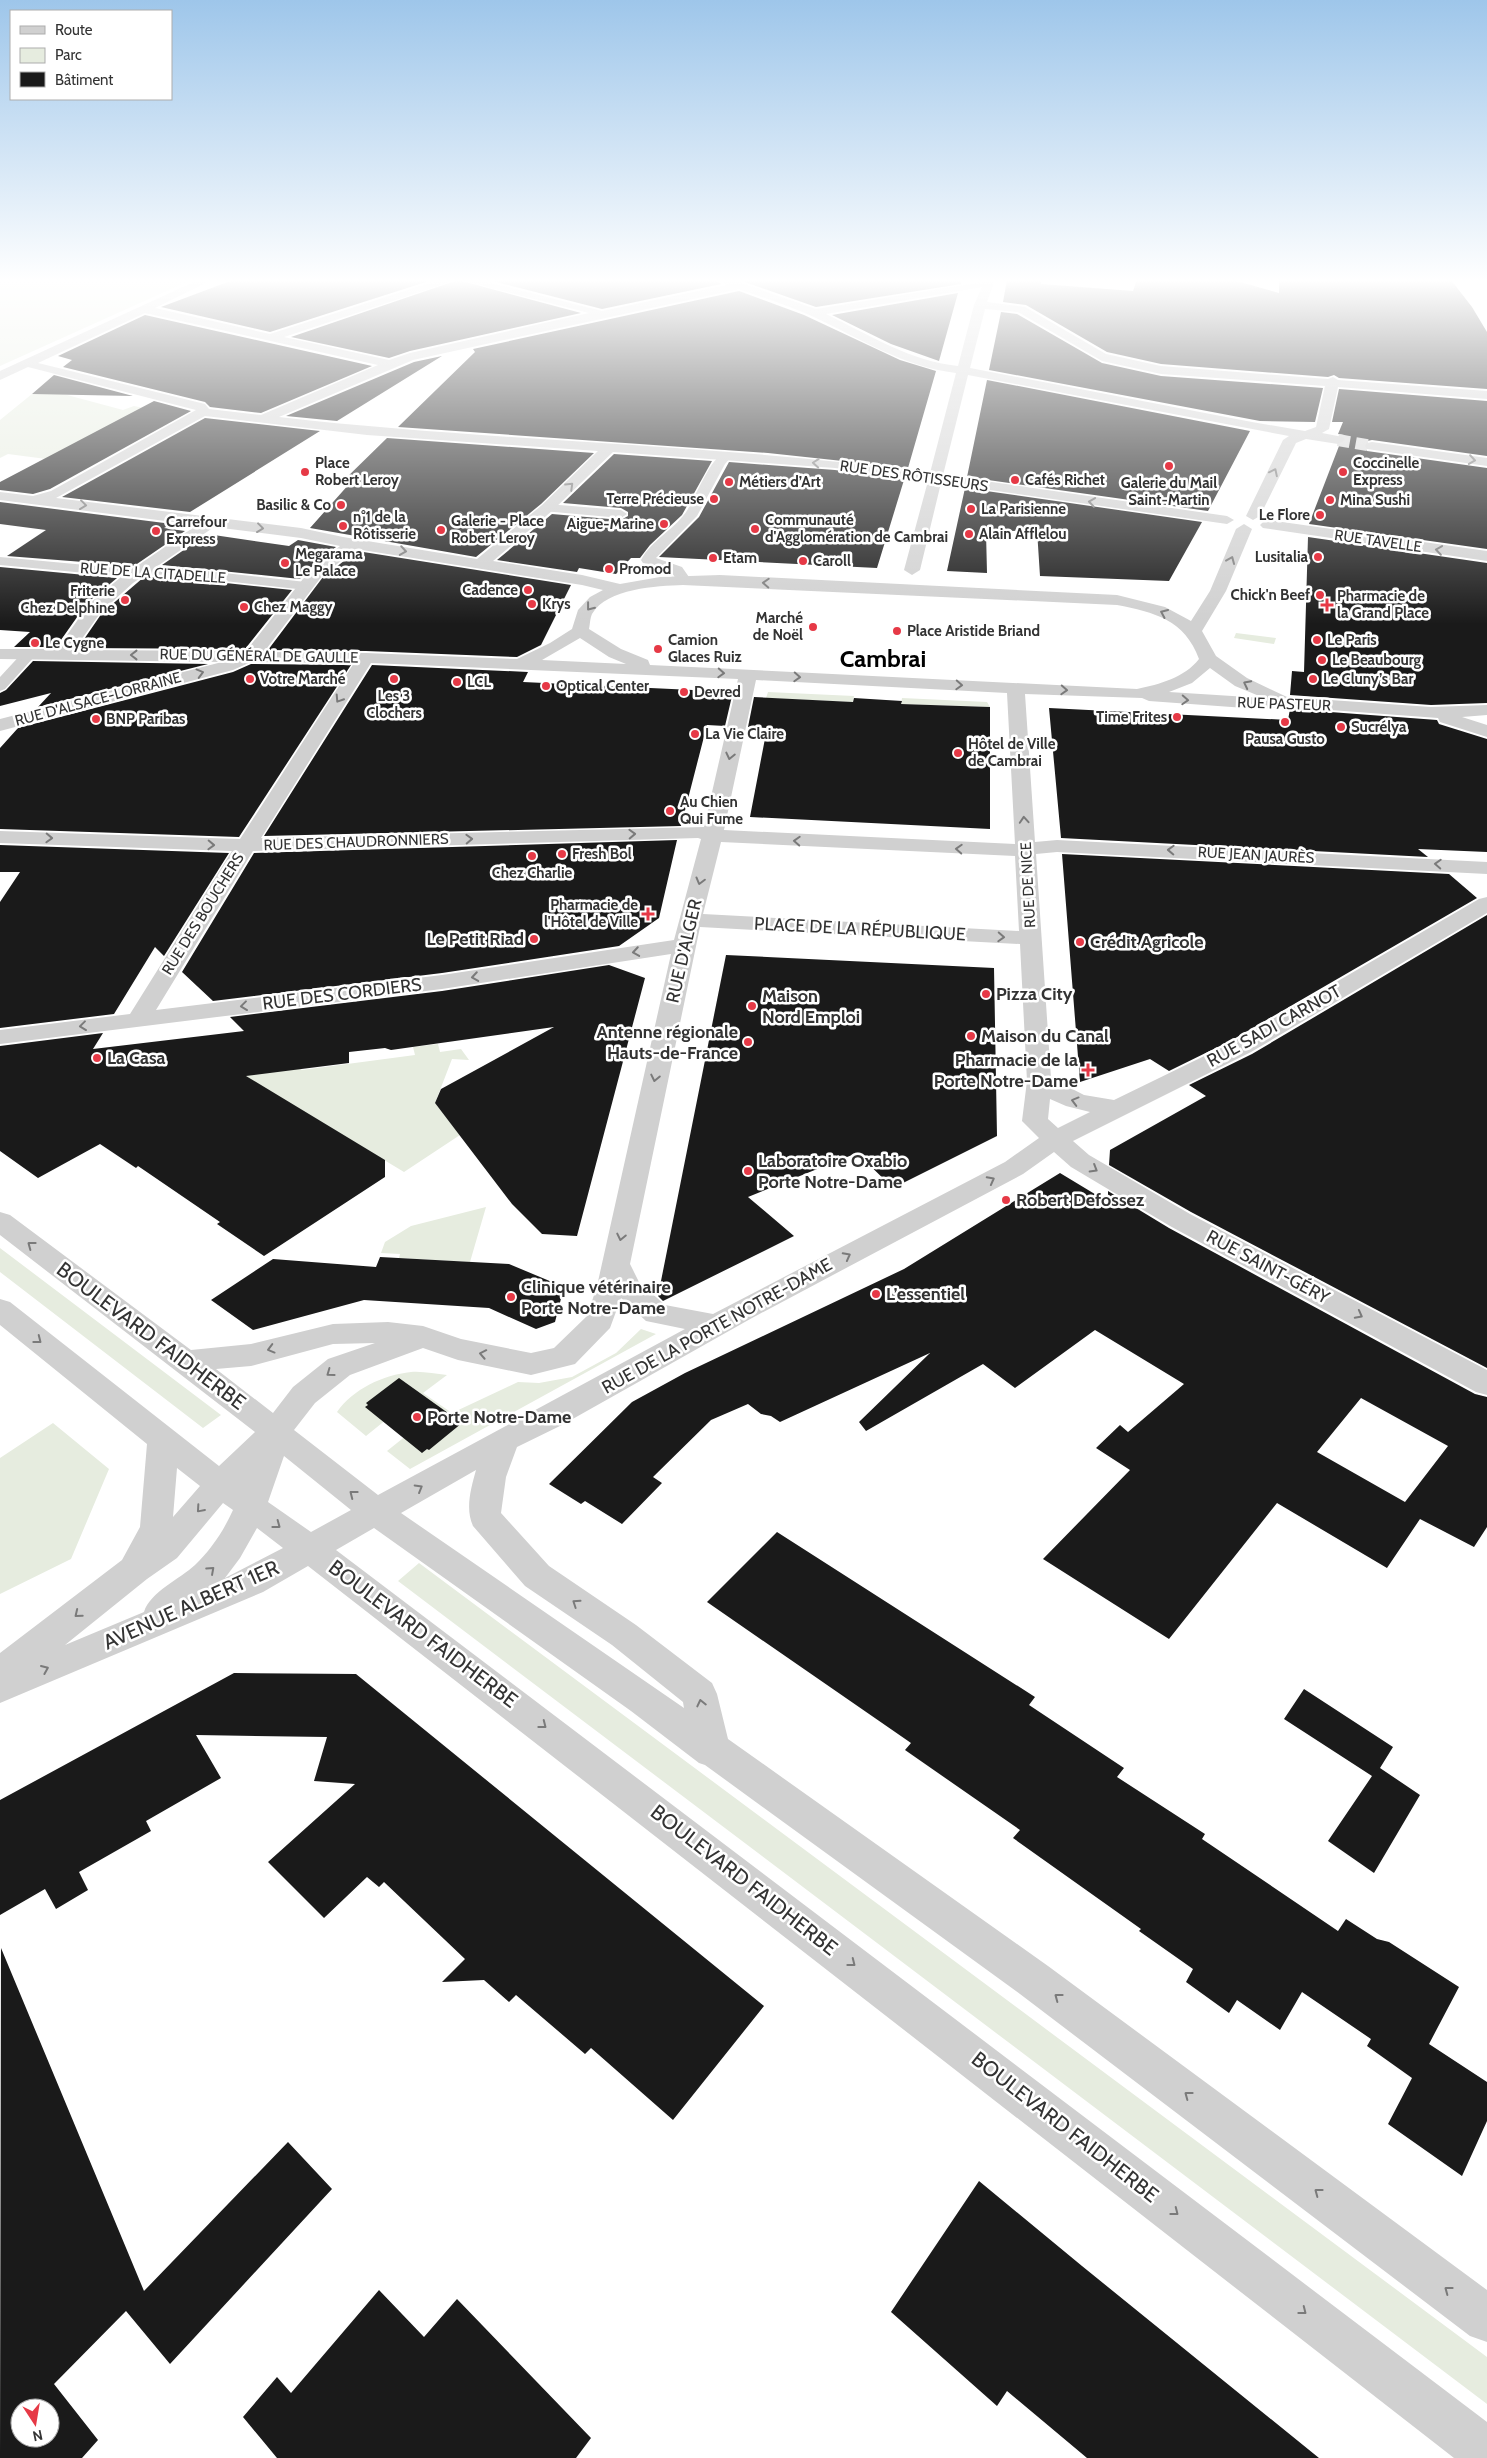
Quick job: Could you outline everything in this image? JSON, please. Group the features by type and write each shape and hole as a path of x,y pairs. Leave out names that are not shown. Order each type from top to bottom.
{"street":[{"path":"151,395 200,407 203,408 203,412"},
{"path":"34,499 56,494 203,412 264,419 320,395"},
{"path":"813,585 889,581 906,575 912,570 956,395"},
{"path":"1091,395 1252,426 1338,440"},
{"path":"1194,630 1218,591 1248,523 1290,440 1322,429 1330,395"},
{"name":"RUE DES RÔTISSEURS","path":"264,419 367,431 421,433 835,464 934,480 1227,520 1231,525 1248,523"},
{"path":"1372,446 1487,462"},
{"path":"481,563 547,508 609,448"},
{"path":"684,580 677,570 648,560 652,552 692,513 720,462 726,456"},
{"path":"0,496 301,533 582,580 619,589"},
{"path":"547,508 622,514"},
{"path":"62,654 95,608 127,580 211,522"},
{"name":"RUE TAVELLE","path":"1248,523 1257,530 1268,525 1487,556"},
{"path":"253,655 322,567 354,543"},
{"name":"RUE DE LA CITADELLE","path":"0,561 140,572 170,571 306,586"},
{"path":"912,570 933,582 1002,594"},
{"path":"580,631 580,625 586,611 596,599 619,589 684,580 1087,598 1139,604 1177,619 1194,630 1205,647 1208,659 1241,682 1290,702"},
{"path":"518,664 556,647 580,631"},
{"path":"580,631 615,653 659,670"},
{"name":"RUE DU GÉNÉRAL DE GAULLE","path":"0,654 253,655 518,664"},
{"path":"0,686 29,654"},
{"name":"RUE D'ALSACE-LORRAINE","path":"0,725 228,666 253,655"},
{"name":"RUE DES BOUCHERS","path":"139,1019 246,845 366,658"},
{"path":"518,664 1137,694 1162,689 1190,677 1208,659"},
{"name":"RUE D'ALGER","path":"423,1337 458,1349 531,1364 564,1356 600,1322 616,1264 684,945 713,834 748,674"},
{"name":"RUE DE NICE","path":"1016,688 1039,1081 1035,1121 1056,1139"},
{"name":"RUE PASTEUR","path":"1137,694 1167,699 1259,704 1290,702 1431,713"},
{"path":"1431,713 1487,710"},
{"path":"1431,713 1487,730"},
{"name":"RUE DES CHAUDRONNIERS","path":"0,836 246,845 684,833 713,834"},
{"path":"713,834 734,838 1005,851 1025,848"},
{"name":"RUE JEAN JAURÈS","path":"1025,848 1057,846 1177,850 1487,868"},
{"name":"RUE SADI CARNOT","path":"1056,1139 1115,1108 1242,1047 1487,904"},
{"name":"PLACE DE LA RÉPUBLIQUE","path":"690,920 1031,938"},
{"name":"RUE DES CORDIERS","path":"0,1037 442,982 684,945"},
{"path":"1039,1081 1064,1098 1115,1108"},
{"name":"RUE DE LA PORTE NOTRE-DAME","path":"377,1513 505,1439 551,1417 718,1325 1014,1168 1056,1139"},
{"name":"RUE SAINT-GÉRY","path":"1056,1139 1080,1161 1180,1220 1487,1384"},
{"name":"BOULEVARD FAIDHERBE","path":"0,1221 275,1432 377,1513 644,1700 712,1751 1034,1980 1487,2319"},
{"path":"616,1264 628,1288 656,1314 718,1325"},
{"name":"BOULEVARD FAIDHERBE","path":"0,1309 163,1440 367,1590 1487,2453"},
{"path":"184,1362 251,1356 333,1334 388,1332 423,1337"},
{"path":"0,1672 47,1639 135,1568 165,1549 221,1484 275,1432 304,1395 339,1367 423,1337"},
{"path":"132,1632 216,1566 236,1536 252,1506 275,1432"},
{"path":"505,1439 491,1467 485,1504 485,1517 537,1576 624,1635 699,1694 712,1751"},
{"path":"135,1568 156,1527 163,1440"},
{"name":"AVENUE ALBERT 1ER","path":"0,1688 252,1582 308,1548 377,1513"}],"green space":[{"path":"31,395 66,395 123,410 134,406 148,409 54,460 8,454 0,458 0,420"},
{"path":"1236,633 1276,638 1274,644 1234,638"},
{"path":"768,692 854,696 853,702 766,698"},
{"path":"902,698 987,702 990,707 901,704"},
{"path":"438,1044 440,1052 461,1049 469,1060 452,1059 435,1103 460,1135 404,1172 283,1099 198,1088 291,1064 302,1070 415,1055 413,1047"},
{"path":"486,1207 470,1262 399,1258 400,1254 381,1253 385,1242 411,1226"},
{"path":"0,1248 221,1415 203,1428 0,1272"},
{"path":"641,1329 656,1334 410,1469 387,1451 407,1435 387,1419 366,1436 337,1412 351,1396 380,1380 400,1374 424,1372 447,1375 423,1393 452,1413 518,1382 539,1383 572,1377 616,1353"},
{"path":"53,1423 109,1469 71,1559 0,1594 0,1458"},
{"path":"419,1563 1487,2357 1487,2404 398,1581"}],"building":[{"path":"68,395 128,395 133,396"},
{"path":"175,395 304,395 261,413 210,407 205,402"},
{"path":"336,395 379,395 337,421 286,416"},
{"path":"431,395 929,395 908,468 768,453 398,427"},
{"path":"984,395 1063,395 1250,431 1208,511 967,477"},
{"path":"1120,395 1321,395 1315,422 1260,421"},
{"path":"1338,395 1409,395 1487,401 1487,456 1372,440 1367,441 1363,445 1367,451 1487,468 1487,549 1309,524 1339,446 1347,440 1344,435 1338,434 1343,422 1332,422"},
{"path":"154,401 191,411 50,489 33,494 0,490 0,482"},
{"path":"205,418 320,431 190,512 62,497"},
{"path":"387,438 594,453 541,504 476,557 310,528 350,483 341,483"},
{"path":"614,454 712,461 682,515 650,545 640,558 631,558 616,574 579,568 577,572 497,560 552,514 621,520 628,516 628,512 621,508 563,503"},
{"path":"729,462 835,470 904,480 877,568 659,557 699,517"},
{"path":"965,488 1202,522 1169,581 1040,576 1037,530 986,532 987,573 947,571"},
{"path":"0,502 172,524 164,528 185,531 134,566 7,556 46,530 0,524"},
{"path":"207,534 289,546 298,540 336,547 300,579 162,565"},
{"path":"1308,537 1487,563 1487,703 1431,705 1290,695 1292,671 1304,672"},
{"path":"357,551 571,585 541,645 517,657 366,651 268,650 323,577"},
{"path":"0,567 117,578 87,603 56,647 14,647 30,632 0,630"},
{"path":"144,577 170,577 292,590 245,649 78,648 102,613"},
{"path":"33,661 208,664 38,707 51,693 0,706 0,693 6,690"},
{"path":"251,664 351,665 239,837 0,829 0,748 18,728 233,672"},
{"path":"372,665 528,672 523,682 714,691 713,696 732,696 725,726 707,725 681,826 264,836"},
{"name":"Hôtel de Ville de Cambrai","path":"754,697 853,702 854,698 902,701 901,704 990,707 990,829 750,817 767,728 748,727"},
{"path":"1049,708 1288,720 1290,709 1437,720 1439,724 1487,739 1487,852 1418,849 1428,857 1061,838"},
{"path":"677,840 659,918 619,946 442,973 213,1001 182,972 254,853"},
{"path":"0,845 229,853 164,956 155,947 114,1014 0,1028 0,902 20,872 0,872"},
{"path":"1062,854 1449,874 1477,898 1232,1040 1169,1071 1150,1059 1080,1082"},
{"path":"1487,915 1487,1368 1191,1212 1109,1165 1110,1150 1206,1096 1189,1085 1252,1054"},
{"path":"726,955 994,968 997,1136 893,1188 857,1153 748,1197 794,1236 663,1301 658,1296"},
{"path":"609,965 645,978 577,1236 542,1234 512,1204 435,1103 441,1089 554,1027 391,1050 385,1048 349,1052 349,1063 246,1076 385,1160 385,1177 264,1256 217,1224 220,1222 138,1166 136,1168 100,1144 38,1178 0,1151 0,1046 103,1033 93,1049 244,1031 230,1017 442,991"},
{"path":"1060,1173 1108,1202 1108,1191 1169,1228 1475,1394 1487,1397 1487,1527 1474,1547 1420,1519 1387,1568 1277,1503 1169,1639 1043,1559 1130,1470 1096,1448 1120,1425 1128,1432 1184,1384 1095,1330 1015,1388 983,1364 866,1431 859,1422 930,1353 780,1422 771,1416 761,1414 748,1404 711,1420 653,1477 662,1483 622,1524 585,1501 581,1504 549,1484 632,1402 685,1373 904,1269","holes":["1361,1398 1448,1446 1405,1502 1317,1452"]},
{"path":"380,1257 509,1264 564,1287 555,1322 536,1329 489,1308 364,1300 253,1330 211,1300 273,1259 376,1267"},
{"name":"Porte Notre-Dame","path":"399,1378 462,1423 429,1450 427,1449 422,1453 365,1407 368,1405 366,1403"},
{"path":"777,1532 1035,1697 1029,1705 1124,1768 1117,1777 1205,1834 1202,1839 1338,1931 1346,1919 1377,1939 1389,1942 1459,1987 1429,2044 1487,2082 1487,2121 1462,2176 1388,2124 1412,2078 1367,2046 1371,2039 1302,1992 1280,2030 1237,2000 1229,2013 1186,1982 1193,1969 1139,1931 1141,1929 1013,1838 1020,1830 905,1750 911,1743 707,1602"},
{"path":"234,1673 356,1674 764,2006 673,2120 591,2048 585,2054 516,1995 509,2002 484,1980 442,1982 465,1959 384,1882 379,1887 367,1877 324,1918 268,1862 355,1784 314,1781 327,1737 196,1735 221,1778 146,1821 151,1831 79,1872 88,1890 56,1909 45,1889 0,1915 0,1800"},
{"path":"1304,1689 1393,1747 1380,1768 1420,1795 1374,1873 1328,1841 1372,1776 1284,1719"},
{"path":"1,1948 144,2291 288,2142 332,2189 170,2364 126,2311 54,2384 98,2440 82,2458 0,2458"},
{"path":"979,2181 1319,2458 1087,2458 1007,2391 997,2406 891,2312"},
{"path":"379,2290 424,2337 457,2299 591,2438 576,2458 277,2458 243,2417 277,2377 291,2393"}],"tunnel":[{"path":"1338,440 1372,446"}],"place":[{"name":"Galerie du Mail Saint-Martin","path":"1169,466"},
{"name":"Place Robert Leroy","path":"305,472"},
{"name":"Coccinelle Express","path":"1343,472"},
{"name":"Cafés Richet","path":"1015,480"},
{"name":"Métiers d’Art","path":"729,482"},
{"name":"Terre Précieuse","path":"714,499"},
{"name":"Mina Sushi","path":"1330,500"},
{"name":"Basilic & Co","path":"341,505"},
{"name":"La Parisienne","path":"971,509"},
{"name":"Le Flore","path":"1320,515"},
{"name":"Aigue-Marine","path":"664,524"},
{"name":"n°1 de la Rôtisserie","path":"343,526"},
{"name":"Communauté d'Agglomération de Cambrai","path":"755,529"},
{"name":"Galerie - Place Robert Leroy","path":"441,530"},
{"name":"Carrefour Express","path":"156,531"},
{"name":"Alain Afflelou","path":"969,534"},
{"name":"Lusitalia","path":"1318,557"},
{"name":"Etam","path":"713,558"},
{"name":"Caroll","path":"803,561"},
{"name":"Megarama Le Palace","path":"285,563"},
{"name":"Promod","path":"609,569"},
{"name":"Cadence","path":"528,590"},
{"name":"Chick'n Beef","path":"1320,595"},
{"name":"Friterie Chez Delphine","path":"125,600"},
{"name":"Krys","path":"532,604"},
{"name":"Pharmacie de la Grand Place","path":"1327,605"},
{"name":"Chez Maggy","path":"244,607"},
{"name":"Marché de Noël","path":"813,627"},
{"name":"Place Aristide Briand","path":"897,631"},
{"name":"Le Paris","path":"1317,640"},
{"name":"Le Cygne","path":"35,643"},
{"name":"Camion Glaces Ruiz","path":"658,649"},
{"name":"Le Beaubourg","path":"1322,660"},
{"name":"Votre Marché","path":"250,679"},
{"name":"Les 3 Clochers","path":"394,679"},
{"name":"Le Cluny’s Bar","path":"1313,679"},
{"name":"LCL","path":"457,682"},
{"name":"Optical Center","path":"546,686"},
{"name":"Devred","path":"684,692"},
{"name":"Time Frites","path":"1177,717"},
{"name":"BNP Paribas","path":"96,719"},
{"name":"Pausa Gusto","path":"1285,722"},
{"name":"Sucrélya","path":"1341,727"},
{"name":"La Vie Claire","path":"695,734"},
{"name":"Hôtel de Ville de Cambrai","path":"958,753"},
{"name":"Au Chien Qui Fume","path":"670,811"},
{"name":"Fresh Bol","path":"562,854"},
{"name":"Chez Charlie","path":"532,856"},
{"name":"Pharmacie de l'Hôtel de Ville","path":"648,914"},
{"name":"Le Petit Riad","path":"534,939"},
{"name":"Crédit Agricole","path":"1080,942"},
{"name":"Pizza City","path":"986,994"},
{"name":"Maison Nord Emploi","path":"752,1006"},
{"name":"Maison du Canal","path":"971,1036"},
{"name":"Antenne régionale Hauts-de-France","path":"748,1042"},
{"name":"La Casa","path":"97,1058"},
{"name":"Pharmacie de la Porte Notre-Dame","path":"1088,1070"},
{"name":"Laboratoire Oxabio Porte Notre-Dame","path":"748,1171"},
{"name":"Robert Defossez","path":"1006,1200"},
{"name":"L’essentiel","path":"876,1294"},
{"name":"Clinique vétérinaire Porte Notre-Dame","path":"511,1297"},
{"name":"Porte Notre-Dame","path":"417,1417"}],"district":[{"name":"Cambrai","path":"883,659"}]}
